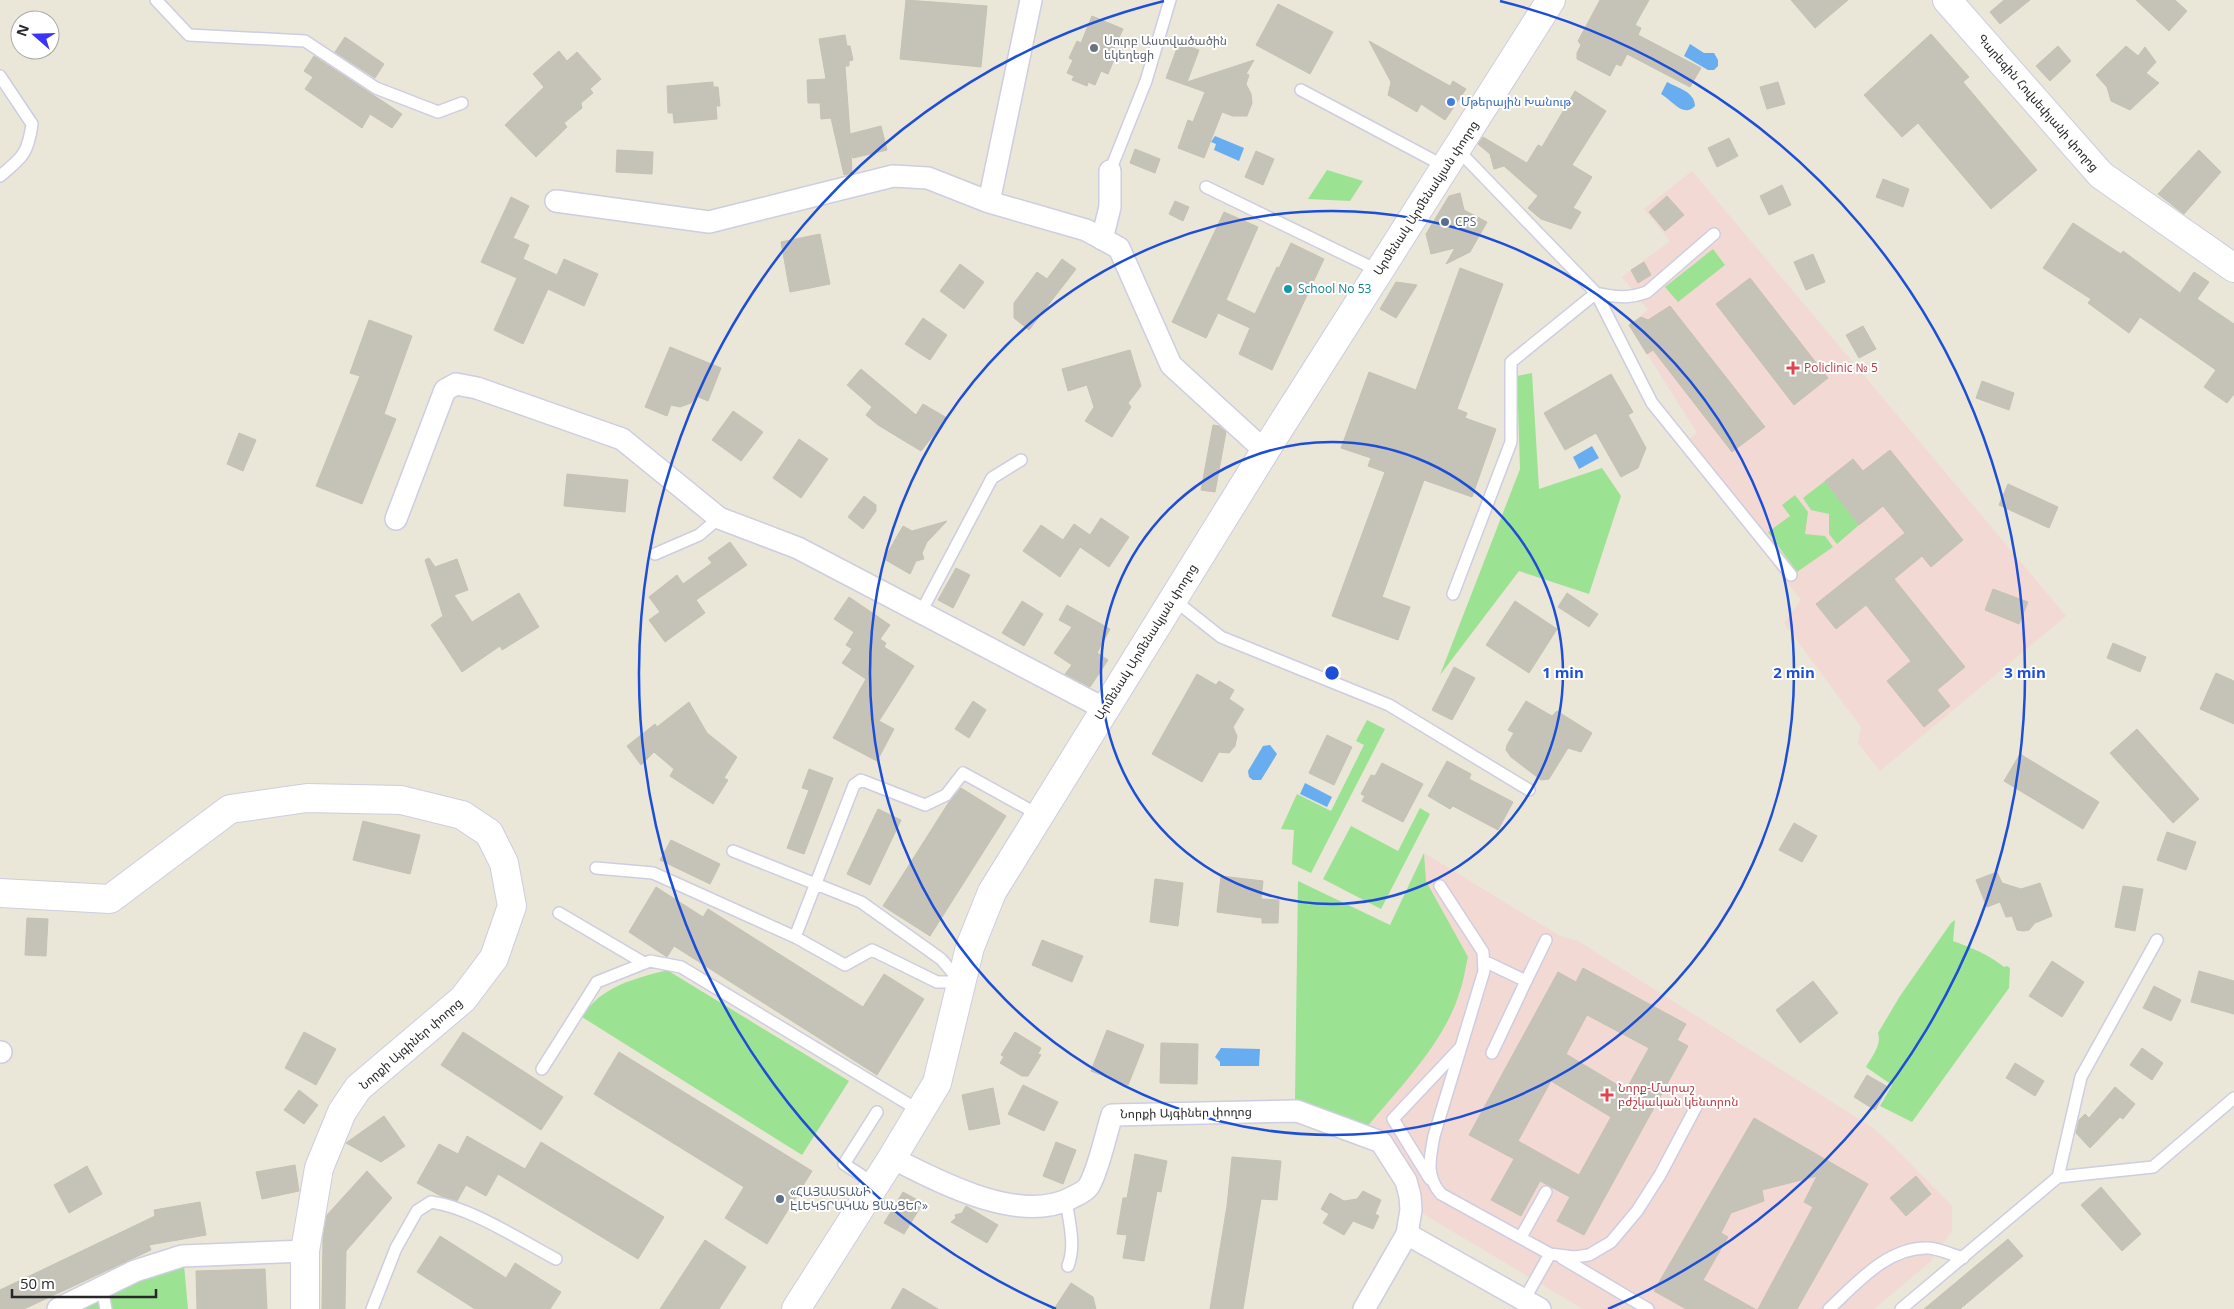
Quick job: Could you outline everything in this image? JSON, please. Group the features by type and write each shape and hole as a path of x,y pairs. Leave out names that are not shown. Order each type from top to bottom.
{"main road":[{"name":"Արմենակ Արմենակյան փողոց","path":"796,1309 892,1158 937,1083 970,947 992,892 1265,451 1551,0"},
{"name":"Գարեգին Հովսեփյանի փողոց","path":"1947,0 2101,175 2234,268"},
{"name":"Նորքի Այգիներ փողոց","path":"0,893 110,899 230,809 307,798 401,800 462,815 489,832 504,863 512,906 494,958 463,999 358,1088 342,1112 319,1168 305,1251 305,1309"}],"street":[{"path":"988,202 1031,0"},
{"path":"1102,239 1110,207 1110,171"},
{"path":"556,201 709,222 893,176 928,178 988,202 1086,230 1119,248 1171,364 1265,451"},
{"path":"396,519 445,390 450,386 461,384 622,440 719,518 798,548 1104,709"},
{"name":"Նորքի Այգիներ փողոց","path":"892,1158 950,1187 1012,1205 1042,1207 1066,1200 1090,1186 1112,1115 1297,1111 1381,1142 1406,1181 1411,1207 1406,1234 1364,1309"},
{"path":"1406,1234 1532,1305"},
{"path":"58,1309 135,1271 182,1256 305,1251"}],"lane":[{"path":"156,0 189,35 305,41 376,88 416,104 438,112 462,103"},
{"path":"1110,171 1146,81 1170,0"},
{"path":"0,76 32,124 29,141 22,158 0,176"},
{"path":"1301,90 1451,158 1596,294 1652,403 1791,575"},
{"path":"1206,187 1379,271"},
{"path":"1453,594 1511,442 1511,362 1596,294 1635,297 1647,292 1714,234"},
{"path":"921,612 992,478 1021,460"},
{"path":"655,554 700,535 719,518"},
{"path":"1173,600 1220,637 1389,705 1529,790"},
{"path":"795,937 854,785 862,780 925,805 946,795 963,772 1040,816"},
{"path":"733,851 815,886 860,902 941,959 962,982"},
{"path":"596,868 653,873 795,937 845,965 872,950 937,982 962,982"},
{"path":"1432,1183 1430,1158 1434,1136 1484,971 1484,952 1440,886"},
{"path":"559,913 644,963"},
{"path":"1492,1053 1546,940"},
{"path":"2058,1177 2081,1077 2157,940"},
{"path":"542,1069 597,982 650,961 681,968 920,1111"},
{"path":"1484,961 1526,981"},
{"path":"1463,1044 1393,1119 1432,1183 1442,1194 1554,1254 1648,1309"},
{"path":"1901,1309 2058,1177 2153,1167 2234,1098"},
{"path":"1554,1254 1574,1257 1589,1255 1604,1247 1618,1235 1637,1211 1660,1175 1696,1107"},
{"path":"875,1184 844,1164 877,1112"},
{"path":"1521,1237 1546,1192"},
{"path":"1066,1200 1072,1242 1072,1256 1068,1266"},
{"path":"372,1309 396,1248 417,1211 431,1202 443,1204 494,1226 556,1259"},
{"path":"1829,1309 1870,1271 1886,1260 1918,1249 1931,1248 1963,1258"},
{"path":"1532,1305 1554,1254"},
{"path":"102,1288 106,1309"}],"shaded area":[{"path":"1692,171 2066,616 1880,771 1858,743 1861,727 1784,623 1801,600 1680,447 1697,433 1629,325 1648,310 1622,277 1670,241 1644,209"},
{"name":"Նորք-Մարաշ բժշկական կենտրոն","path":"1424,853 1560,936 1578,941 1873,1128 1952,1206 1952,1231 1930,1262 1874,1309 1583,1309 1415,1209 1367,1127 1420,1063 1445,1026 1460,993 1444,913 1426,881"}],"green space":[{"path":"1327,170 1363,181 1350,201 1308,199"},
{"path":"1713,249 1725,265 1678,302 1665,287"},
{"path":"1532,373 1539,489 1602,468 1621,496 1589,594 1519,571 1440,675 1520,469 1517,376"},
{"path":"1825,481 1859,525 1837,544 1829,534 1829,514 1811,510 1803,498"},
{"path":"1795,495 1808,512 1805,534 1825,536 1833,547 1797,572 1768,532 1790,516 1782,505"},
{"path":"1367,720 1385,729 1311,873 1292,864 1294,830 1281,829 1297,794 1331,811 1364,745 1356,741"},
{"path":"1420,808 1430,814 1381,909 1323,879 1351,826 1398,851"},
{"path":"1424,853 1426,881 1468,957 1460,991 1444,1028 1407,1080 1367,1127 1295,1099 1298,881 1390,925"},
{"path":"1955,920 1953,941 1992,958 2004,967 2010,968 2009,988 1912,1122 1880,1106 1892,1085 1866,1067 1878,1046 1878,1033 1900,996"},
{"path":"667,970 849,1081 802,1155 582,1017 599,998 619,985"},
{"path":"184,1265 188,1309 76,1309 139,1279"}],"water":[{"path":"1690,44 1704,53 1714,53 1718,60 1718,66 1714,70 1708,70 1684,56"},
{"path":"1667,82 1689,94 1695,106 1691,109 1682,109 1661,94"},
{"path":"1215,136 1244,148 1239,161 1214,150 1216,144 1211,142"},
{"path":"1592,446 1599,458 1579,469 1573,457"},
{"path":"1270,745 1277,754 1261,780 1253,780 1249,777 1248,771 1263,746"},
{"path":"1305,783 1332,797 1327,807 1300,794"},
{"path":"1221,1048 1260,1049 1259,1066 1220,1066 1220,1062 1215,1057"}],"building":[{"path":"906,0 987,6 981,67 900,59"},
{"path":"1600,0 1649,0 1635,25 1641,28 1638,35 1701,68 1690,87 1627,54 1621,66 1616,64 1610,76 1577,59 1577,53 1581,45 1578,41"},
{"path":"1791,0 1848,0 1815,28"},
{"path":"2004,0 2030,0 2000,24 1990,12"},
{"path":"2136,0 2175,0 2187,11 2169,31"},
{"path":"1278,4 1333,32 1310,74 1256,45"},
{"name":"Սուրբ Աստվածածին եկեղեցի","path":"1092,16 1123,29 1112,53 1116,55 1108,74 1101,71 1095,85 1088,82 1087,86 1072,80 1074,76 1067,73 1073,60 1069,58 1077,41 1081,43"},
{"path":"1931,34 1969,77 1963,82 2037,170 1991,209 1918,123 1902,137 1864,95"},
{"path":"845,35 853,60 849,61 849,66 845,66 850,134 881,126 887,150 853,158 851,152 852,173 844,175 831,118 821,119 820,103 808,103 807,80 826,79 819,39"},
{"path":"345,37 384,64 375,78 335,52"},
{"path":"1369,41 1450,86 1453,81 1466,89 1445,120 1421,104 1417,112 1388,95 1391,82"},
{"path":"1179,43 1199,50 1187,82 1254,60 1246,74 1249,75 1246,84 1251,94 1252,103 1247,116 1233,116 1222,112 1204,158 1178,148 1188,120 1193,122 1205,92 1166,78"},
{"path":"2058,46 2071,61 2050,81 2036,66"},
{"path":"2126,46 2138,56 2145,47 2156,62 2146,73 2159,83 2130,110 2111,101 2107,87 2096,75"},
{"path":"559,51 567,61 577,52 601,79 590,89 593,93 581,103 582,108 564,123 567,127 536,157 505,125 544,87 533,74"},
{"path":"314,56 402,114 392,128 370,114 362,128 305,89 313,77 304,71"},
{"path":"713,82 713,87 718,87 720,106 716,106 717,119 674,123 673,113 668,113 667,86"},
{"path":"1778,82 1785,104 1767,109 1760,87"},
{"path":"1575,91 1606,111 1572,165 1592,177 1573,208 1581,212 1571,229 1541,219 1528,208 1538,196 1504,166 1494,169 1490,154 1478,144 1483,137 1527,163 1538,145 1542,147"},
{"path":"1729,138 1738,156 1717,167 1708,148"},
{"path":"1135,149 1160,159 1155,173 1130,163"},
{"path":"617,150 653,152 652,174 616,172"},
{"path":"2199,150 2221,172 2184,214 2158,194"},
{"path":"1256,151 1274,159 1263,185 1245,177"},
{"path":"1883,179 1909,189 1903,207 1876,197"},
{"path":"1782,185 1791,205 1769,215 1760,196"},
{"path":"1460,193 1464,210 1487,222 1470,252 1446,264 1455,248 1431,254 1426,234 1449,196"},
{"path":"1667,196 1684,215 1665,231 1649,212"},
{"path":"511,197 529,206 513,238 529,245 523,259 557,275 564,259 598,274 584,306 548,289 523,344 494,330 517,278 481,262"},
{"path":"1175,201 1189,207 1183,221 1169,214"},
{"name":"School No 53","path":"1224,212 1258,227 1226,300 1255,314 1277,267 1279,268 1291,243 1324,259 1272,370 1239,354 1250,328 1218,313 1206,338 1172,322"},
{"path":"2073,223 2121,254 2123,251 2180,293 2194,272 2209,282 2197,299 2234,324 2234,394 2227,403 2204,387 2216,370 2140,317 2129,333 2088,303 2091,299 2043,268"},
{"path":"820,234 830,284 790,292 781,242"},
{"path":"1813,254 1825,282 1806,290 1794,262"},
{"path":"1062,259 1076,269 1029,330 1014,318 1014,303 1037,272 1047,279"},
{"path":"1644,262 1651,275 1638,283 1631,270"},
{"path":"960,264 984,282 964,309 940,291"},
{"path":"1460,268 1503,284 1457,409 1467,413 1465,418 1496,429 1472,497 1424,480 1382,597 1410,607 1398,640 1332,616 1385,472 1368,466 1371,458 1341,448 1369,372 1416,390"},
{"path":"1750,278 1828,378 1794,405 1716,304"},
{"path":"1396,282 1417,285 1396,318 1380,309"},
{"path":"1670,306 1765,427 1732,452 1653,350 1647,354 1629,325 1641,317 1648,320"},
{"path":"923,318 947,335 930,360 905,344"},
{"path":"369,320 412,336 384,414 396,419 362,504 316,486 360,376 350,373"},
{"path":"1863,326 1876,349 1859,358 1846,335"},
{"path":"670,347 721,368 708,401 696,396 691,403 680,407 671,405 667,416 645,407"},
{"path":"1130,350 1141,386 1128,403 1131,407 1112,437 1085,421 1094,407 1087,385 1068,391 1062,369"},
{"path":"861,369 916,415 923,404 947,418 921,451 878,425 866,415 872,407 847,385"},
{"path":"1611,374 1633,412 1628,415 1646,448 1638,468 1621,477 1596,433 1565,450 1544,413"},
{"path":"1982,381 2014,393 2009,410 1976,398"},
{"path":"733,411 763,432 741,461 712,440"},
{"path":"1213,425 1219,426 1226,432 1215,492 1201,490"},
{"path":"239,433 256,440 243,471 227,464"},
{"path":"799,439 828,459 801,498 773,478"},
{"path":"1890,450 1963,540 1931,567 1922,556 1894,579 1965,667 1937,690 1950,706 1924,727 1887,681 1911,661 1866,605 1836,629 1816,604 1905,533 1883,506 1859,525 1825,481 1853,459 1863,471"},
{"path":"567,474 628,480 625,512 564,506"},
{"path":"2008,484 2058,507 2049,528 1999,505"},
{"path":"864,496 876,505 876,511 863,529 848,517"},
{"path":"1101,518 1129,537 1109,567 1080,547 1060,577 1023,551 1041,525 1063,540 1074,524 1090,535"},
{"path":"947,521 927,542 922,553 924,559 916,561 910,574 884,559 903,526 912,531"},
{"path":"730,542 747,565 696,600 705,613 665,642 649,620 660,612 649,597 677,575 683,584 712,563 708,558"},
{"path":"429,558 435,567 457,559 468,590 454,595 472,622 519,593 539,627 502,650 500,646 462,672 431,625 443,616 425,560"},
{"path":"956,568 970,575 953,608 938,600"},
{"path":"1993,589 2028,602 2019,624 1985,610"},
{"path":"1567,593 1598,614 1589,627 1558,607"},
{"path":"849,597 890,625 880,639 886,643 884,647 914,666 879,721 894,729 877,761 833,738 866,679 842,663 852,649 846,645 854,632 834,619"},
{"path":"1022,601 1043,614 1024,646 1002,633"},
{"path":"1515,601 1557,629 1529,673 1486,645"},
{"path":"1067,605 1110,629 1097,653 1108,660 1090,687 1065,674 1072,665 1054,653 1072,627 1059,620"},
{"path":"2113,643 2146,657 2140,672 2107,658"},
{"path":"1454,667 1475,678 1452,720 1432,710"},
{"path":"2216,673 2234,681 2234,724 2200,709"},
{"path":"1197,674 1216,685 1219,681 1234,690 1229,699 1244,709 1233,727 1237,736 1235,746 1229,753 1219,752 1202,782 1152,754"},
{"path":"973,701 986,710 969,738 955,729"},
{"path":"1526,701 1552,716 1557,711 1592,733 1581,752 1568,748 1549,779 1541,780 1511,757 1506,750 1514,733 1508,730"},
{"path":"689,702 707,733 737,757 724,778 728,780 713,804 670,776 674,769 654,752 641,765 627,746 655,724 657,727"},
{"path":"2137,729 2199,799 2173,823 2110,753"},
{"path":"1327,735 1352,747 1334,785 1309,773"},
{"path":"2020,754 2099,802 2083,829 2004,781"},
{"path":"1447,761 1471,774 1469,779 1513,802 1498,830 1453,806 1450,809 1428,796"},
{"path":"1382,763 1423,784 1403,822 1362,801 1365,796 1361,794 1371,775 1375,776"},
{"path":"809,769 833,778 804,854 787,848 809,790 802,788"},
{"path":"961,788 1006,816 930,936 883,906 949,802"},
{"path":"878,809 901,820 870,885 847,874"},
{"path":"363,821 420,835 410,874 353,860"},
{"path":"1794,823 1817,836 1802,862 1779,850"},
{"path":"2167,832 2196,842 2186,870 2157,860"},
{"path":"671,840 720,864 710,884 660,860"},
{"path":"1997,872 2002,883 2021,889 2040,883 2052,916 2035,923 2029,930 2023,931 2017,930 2012,916 2006,917 2000,902 1987,907 1976,880"},
{"path":"1221,876 1263,881 1261,899 1279,900 1278,923 1262,923 1262,918 1217,912"},
{"path":"1155,879 1183,883 1178,926 1150,922"},
{"path":"2123,886 2143,889 2135,931 2115,927"},
{"path":"656,887 703,917 708,909 863,1007 884,974 924,999 877,1075 674,946 667,957 629,932"},
{"path":"27,918 48,919 46,956 25,955"},
{"path":"1042,940 1083,956 1072,982 1032,965"},
{"path":"2052,961 2084,982 2062,1017 2029,996"},
{"path":"1583,968 1686,1024 1677,1040 1688,1046 1584,1235 1557,1221 1570,1197 1540,1181 1521,1216 1491,1200 1514,1159 1469,1135 1558,972 1576,982","holes":["1587,1015 1649,1048 1626,1090 1566,1054","1551,1081 1611,1117 1579,1175 1518,1141"]},
{"path":"2199,971 2234,981 2234,1014 2191,1002"},
{"path":"1813,981 1838,1013 1800,1043 1776,1010"},
{"path":"2154,986 2181,1000 2171,1021 2143,1008"},
{"path":"1107,1030 1144,1045 1128,1085 1091,1071"},
{"path":"304,1032 336,1049 316,1085 285,1068"},
{"path":"463,1032 563,1097 541,1130 441,1065"},
{"path":"1015,1032 1041,1048 1038,1054 1041,1055 1028,1076 1022,1076 1000,1063 1004,1057 1001,1055"},
{"path":"1161,1043 1198,1044 1197,1084 1160,1083"},
{"path":"2142,1048 2163,1063 2152,1080 2130,1065"},
{"path":"619,1052 812,1171 767,1244 725,1218 744,1187 594,1094"},
{"path":"2015,1063 2044,1081 2035,1096 2006,1078"},
{"path":"1867,1075 1888,1087 1875,1110 1854,1097"},
{"path":"1023,1085 1058,1102 1044,1131 1008,1114"},
{"path":"2115,1087 2135,1104 2123,1119 2120,1117 2090,1148 2076,1133 2079,1120 2085,1114 2089,1118"},
{"path":"993,1088 1000,1124 969,1130 962,1095"},
{"path":"299,1090 318,1105 304,1124 284,1110"},
{"path":"384,1116 405,1146 381,1162 346,1143"},
{"path":"1754,1118 1868,1184 1797,1309 1758,1309 1813,1207 1804,1202 1817,1176 1762,1190 1764,1201 1731,1213 1721,1233 1728,1237 1703,1280 1755,1309 1686,1309 1654,1291"},
{"path":"467,1136 525,1169 541,1142 664,1217 638,1259 498,1174 486,1196 466,1185 457,1201 441,1196 417,1183 439,1144 458,1154"},
{"path":"1056,1142 1076,1150 1063,1184 1043,1176"},
{"path":"1135,1154 1167,1161 1161,1192 1157,1191 1144,1261 1123,1258 1127,1235 1117,1234 1123,1198 1127,1198"},
{"path":"1232,1157 1281,1161 1277,1200 1261,1199 1243,1309 1210,1309 1227,1206"},
{"path":"295,1165 299,1191 262,1199 256,1172"},
{"path":"87,1166 102,1194 69,1213 54,1185"},
{"path":"367,1171 392,1198 346,1251 345,1309 322,1309 323,1238 327,1215"},
{"path":"1916,1176 1931,1194 1906,1216 1890,1198"},
{"path":"2101,1187 2141,1234 2122,1251 2081,1205"},
{"path":"1363,1191 1381,1200 1375,1214 1379,1216 1373,1229 1353,1221 1344,1235 1323,1223 1329,1214 1321,1209 1330,1193 1344,1201 1357,1199"},
{"path":"903,1192 923,1203 904,1234 884,1223"},
{"path":"200,1202 206,1235 149,1245 151,1250 24,1309 0,1309 0,1290 155,1216 154,1210"},
{"path":"966,1206 998,1225 987,1243 951,1222 956,1218 955,1215 962,1213"},
{"path":"440,1236 506,1278 515,1263 561,1292 550,1309 475,1309 417,1272"},
{"path":"2008,1239 2023,1256 1960,1309 1924,1309"},
{"path":"705,1240 746,1267 719,1309 660,1309"},
{"path":"265,1269 267,1309 197,1309 196,1271"},
{"path":"1071,1283 1093,1297 1096,1309 1054,1309"},
{"path":"903,1288 938,1309 891,1309"}],"place":[{"name":"Սուրբ Աստվածածին եկեղեցի","path":"1094,48"},
{"name":"Մթերային Խանութ","path":"1451,102"},
{"name":"CPS","path":"1445,222"},
{"name":"School No 53","path":"1288,289"},
{"name":"Policlinic № 5","path":"1793,368"},
{"name":"Նորք-Մարաշ բժշկական կենտրոն","path":"1607,1095"},
{"name":"«ՀԱՅԱՍՏԱՆԻ ԷԼԵԿՏՐԱԿԱՆ ՑԱՆՑԵՐ»","path":"780,1199"}]}
